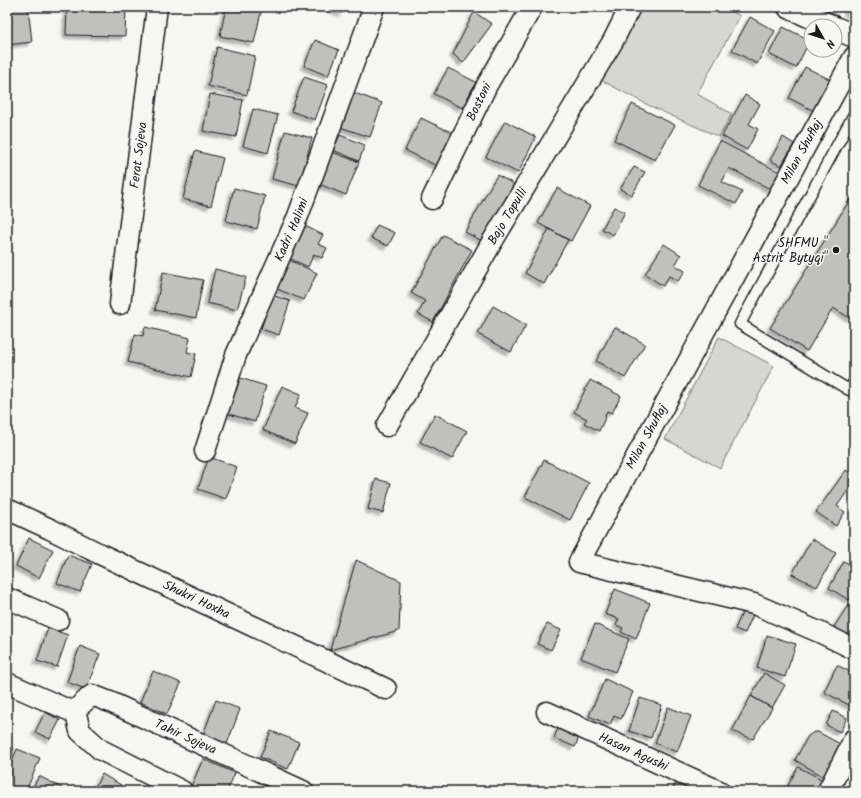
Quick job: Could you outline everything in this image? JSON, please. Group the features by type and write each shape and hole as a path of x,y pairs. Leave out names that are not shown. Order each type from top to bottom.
{"street":[{"name":"Ferat Sojeva","path":"120,304 157,7"},
{"name":"Kadri Halimi","path":"204,451 236,355 298,216 374,7"},
{"name":"Bostoni","path":"432,199 487,85 532,7"},
{"name":"Bajo Topulli","path":"387,426 492,242 613,41 630,7"},
{"path":"789,7 813,18"},
{"path":"843,31 854,36"},
{"name":"Milan Shuflaj","path":"854,57 579,562 754,604 854,649"},
{"name":"Shukri Hoxha","path":"7,509 386,689"},
{"path":"7,598 58,620"},
{"path":"7,683 73,712 78,718 80,731 101,750 182,791"},
{"name":"Tahir Sojeva","path":"73,712 92,695 303,791"},
{"name":"Hasan Agushi","path":"547,712 719,791"},
{"path":"828,791 854,739"}],"lane":[{"path":"854,114 740,324 849,390 854,382"}],"shaded area":[{"path":"632,7 723,7 740,16 697,94 732,114 719,137 650,106 595,77"},
{"path":"719,337 774,366 720,468 665,439"}],"building":[{"path":"7,7 28,7 32,42 7,45"},
{"path":"67,7 126,7 125,36 66,35"},
{"path":"226,7 262,7 254,43 220,36"},
{"path":"328,7 345,7 342,13"},
{"path":"849,7 854,7 854,15 847,12"},
{"path":"474,12 492,24 463,63 453,54"},
{"path":"750,17 775,31 757,64 732,50"},
{"path":"783,27 803,37 803,54 796,68 769,54"},
{"path":"315,40 339,50 328,76 304,66"},
{"path":"217,47 255,56 247,95 208,86"},
{"path":"805,67 831,80 814,111 789,98"},
{"path":"448,68 476,82 462,108 434,94"},
{"path":"304,77 328,85 315,120 291,111"},
{"path":"352,92 382,103 370,137 340,127"},
{"path":"210,94 243,100 236,137 203,131"},
{"path":"745,95 760,104 749,124 758,129 747,150 722,136"},
{"path":"632,104 675,125 655,160 614,140"},
{"path":"253,109 278,115 268,153 243,146"},
{"path":"421,118 453,133 437,166 405,150"},
{"path":"505,121 536,137 518,173 486,157"},
{"path":"285,131 312,138 299,186 272,179"},
{"path":"340,135 365,145 359,161 333,150"},
{"path":"783,137 794,144 781,166 770,160"},
{"path":"720,141 781,173 772,190 729,168 722,182 742,192 736,204 698,185"},
{"path":"195,151 223,158 211,206 183,199"},
{"path":"332,152 359,162 346,195 319,184"},
{"path":"634,167 645,172 632,195 620,189"},
{"path":"497,175 514,184 482,241 465,232"},
{"path":"234,188 265,196 257,229 226,221"},
{"path":"557,188 590,206 571,241 538,223"},
{"name":"SHFMU \" Astrit Bytyqi\"","path":"854,193 854,311 850,318 833,308 807,351 770,328"},
{"path":"614,207 625,212 613,235 602,229"},
{"path":"377,225 395,233 388,246 371,238"},
{"path":"305,226 323,235 318,244 327,248 322,258 314,254 308,267 289,258"},
{"path":"549,229 568,240 544,284 525,273"},
{"path":"443,235 472,250 433,322 418,314 425,301 411,293"},
{"path":"664,244 681,255 675,265 685,271 678,281 669,276 663,286 645,274"},
{"path":"289,260 317,273 304,300 277,289"},
{"path":"215,269 246,277 237,310 207,303"},
{"path":"163,272 203,280 196,318 155,310"},
{"path":"272,295 290,301 279,335 261,329"},
{"path":"493,306 526,325 511,352 478,334"},
{"path":"145,327 190,338 187,352 196,354 191,377 128,362 135,334 143,336"},
{"path":"615,327 645,344 625,378 596,361"},
{"path":"240,378 266,386 255,422 223,412 230,389 236,391"},
{"path":"590,380 621,396 612,413 607,411 599,431 584,423 587,419 574,412"},
{"path":"282,386 301,394 295,408 308,413 295,444 263,430"},
{"path":"435,414 467,431 452,459 420,442"},
{"path":"209,457 237,467 226,499 198,489"},
{"path":"544,460 589,483 570,520 525,497"},
{"path":"846,470 854,476 854,482 837,506 845,512 836,526 816,512"},
{"path":"376,479 391,483 383,513 368,509"},
{"path":"29,538 53,550 39,578 16,566"},
{"path":"812,539 836,553 817,587 792,574"},
{"path":"68,555 92,564 80,592 57,583"},
{"path":"356,560 401,581 399,631 330,650"},
{"path":"844,561 854,567 854,592 849,600 829,588"},
{"path":"615,589 650,603 636,639 621,632 623,628 616,625 619,619 605,614"},
{"path":"848,605 854,609 854,639 834,627"},
{"path":"743,611 753,615 745,633 735,629"},
{"path":"547,624 561,630 551,650 537,644"},
{"path":"595,624 629,639 615,672 581,658"},
{"path":"48,628 68,635 57,667 37,661"},
{"path":"767,635 796,644 785,677 757,668"},
{"path":"80,646 100,654 86,689 67,682"},
{"path":"837,665 854,674 853,707 824,692"},
{"path":"153,671 181,683 167,714 140,702"},
{"path":"764,673 785,685 772,708 751,696"},
{"path":"605,679 633,692 621,719 614,716 610,725 589,716"},
{"path":"751,696 772,708 753,739 732,731"},
{"path":"640,698 662,705 651,738 629,731"},
{"path":"216,700 240,709 227,744 203,735"},
{"path":"668,707 691,716 677,752 655,743"},
{"path":"833,711 847,718 840,732 826,725"},
{"path":"45,712 60,720 50,739 35,732"},
{"path":"559,726 580,734 575,747 554,738"},
{"path":"271,731 299,742 288,769 260,757"},
{"path":"814,732 818,732 844,746 826,778 795,760 808,736"},
{"path":"7,745 14,748 7,768"},
{"path":"17,749 40,758 26,791 7,791 7,773"},
{"path":"203,759 235,773 227,791 189,791"},
{"path":"798,767 823,780 817,791 785,791"},
{"path":"102,774 121,785 117,791 93,791"},
{"path":"39,776 62,788 61,791 31,791"},
{"path":"677,781 698,791 672,791"},
{"path":"840,785 851,791 837,791"}],"place":[{"name":"SHFMU \" Astrit Bytyqi\"","path":"836,250"}]}
